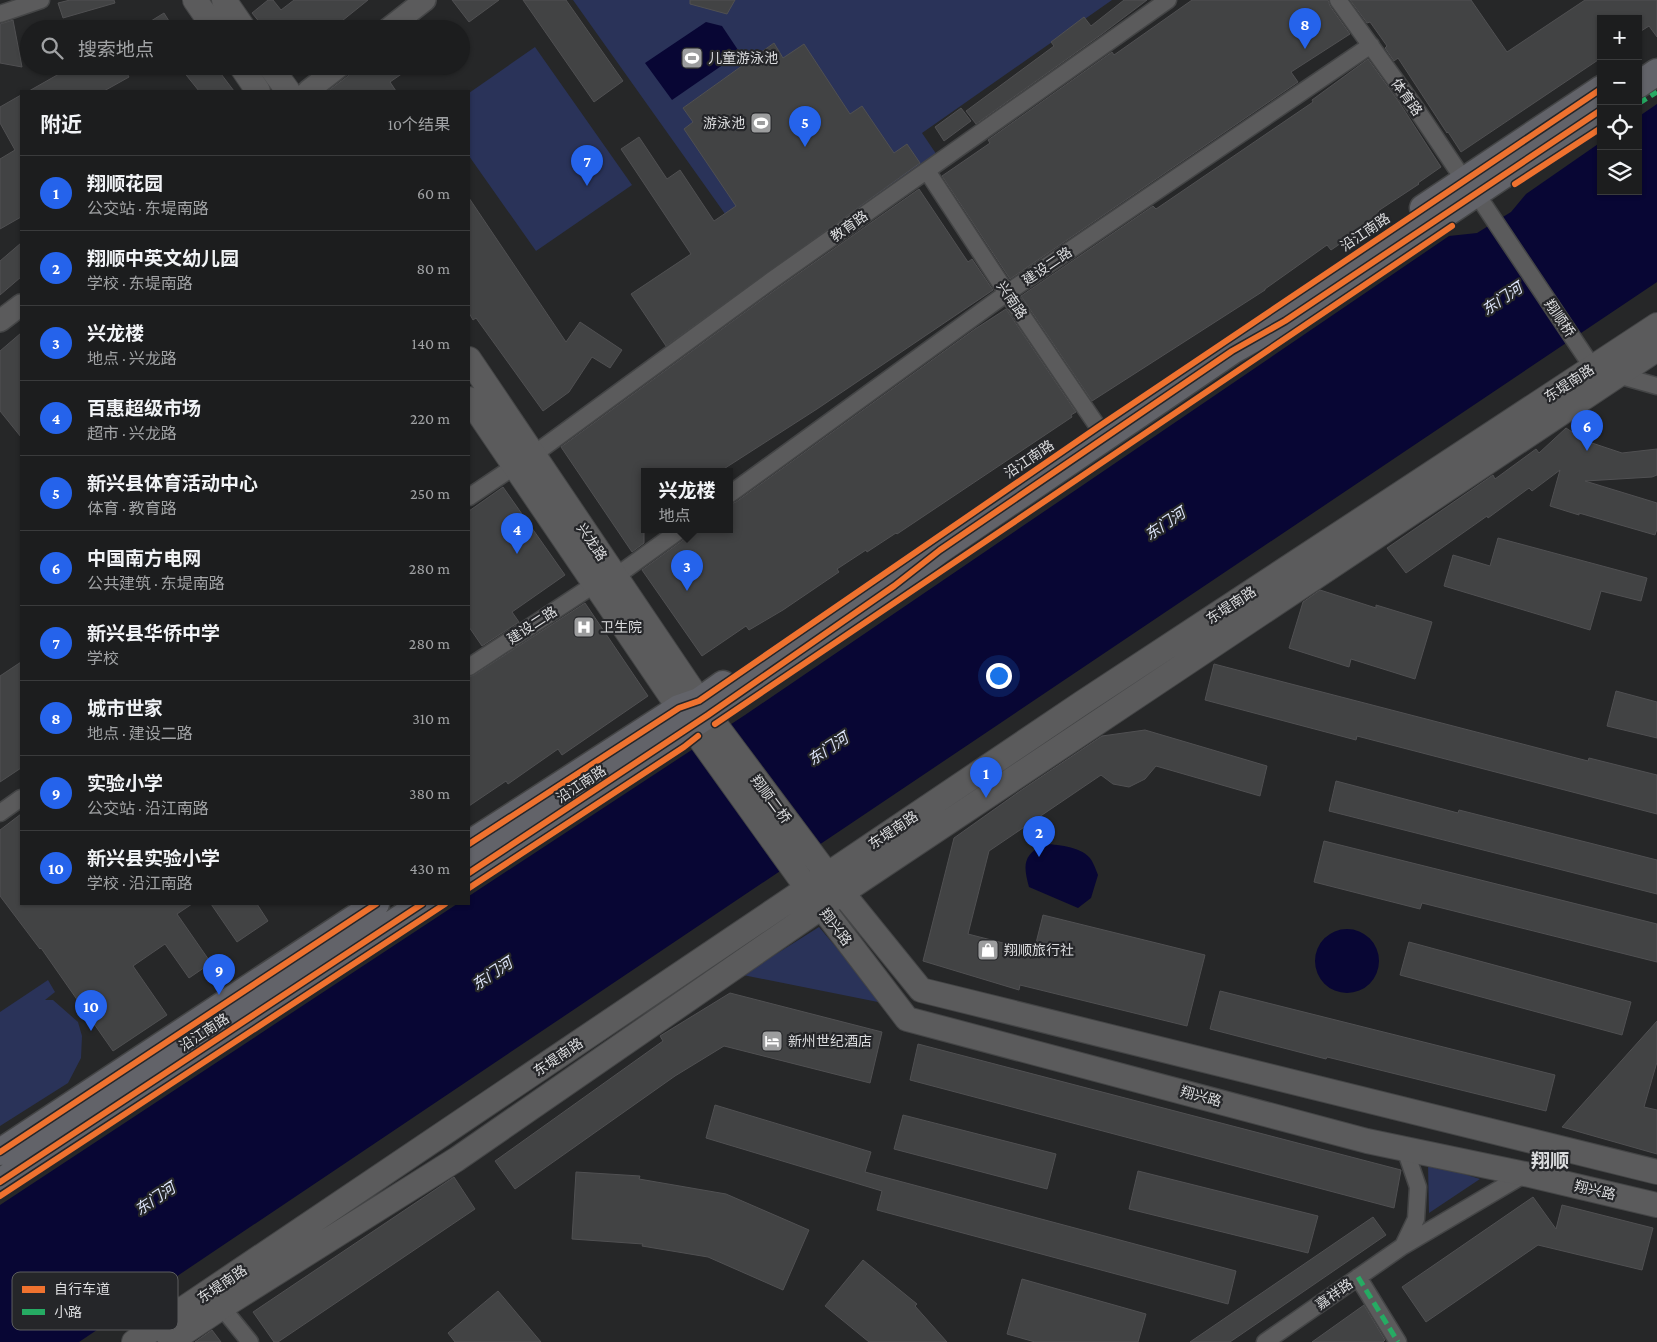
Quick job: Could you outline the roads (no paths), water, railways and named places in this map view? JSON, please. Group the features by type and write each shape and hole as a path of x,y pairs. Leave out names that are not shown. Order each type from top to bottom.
{"main road":[{"path":"195,0 209,20"},
{"path":"224,0 238,20"},
{"path":"1642,61 1657,51"},
{"path":"1642,82 1657,72"},
{"path":"247,75 257,90"},
{"path":"276,75 287,90"},
{"name":"沿江南路","path":"470,872 894,586 940,550 1232,351 1285,321 1469,188 1597,91"},
{"name":"沿江南路","path":"470,843 698,718 1098,427 1469,188 1597,112"},
{"name":"东堤南路","path":"170,1342 216,1300 827,874 1082,703 1593,368 1657,324"},
{"name":"东堤南路","path":"178,1319 216,1300 457,1159 842,893 1657,349"},
{"name":"兴龙路","path":"470,361 524,460 698,718"},
{"name":"兴龙路","path":"470,400 524,460"},
{"name":"翔顺二桥","path":"698,718 827,874"},
{"name":"翔顺二桥","path":"698,718 807,888"},
{"name":"翔兴路","path":"827,874 921,990 1657,1172"},
{"name":"翔兴路","path":"807,888 907,1019 1367,1140 1657,1205"},
{"name":"沿江南路","path":"0,1182 420,905"},
{"name":"沿江南路","path":"0,1152 368,906"},
{"name":"东堤南路","path":"134,1342 157,1330"}],"street":[{"path":"0,14 42,0"},
{"path":"399,20 425,0"},
{"name":"教育路","path":"470,496 524,460 764,286 1168,0"},
{"name":"体育路","path":"1338,0 1469,188"},
{"name":"建设二路","path":"733,492 1007,293 1371,45"},
{"path":"309,90 328,75"},
{"name":"兴南路","path":"927,171 1098,427"},
{"name":"翔顺桥","path":"1469,188 1484,205 1593,368"},
{"path":"0,321 20,307"},
{"path":"1593,368 1657,386"},
{"name":"建设二路","path":"470,666 676,533"},
{"path":"0,813 20,799"},
{"name":"嘉祥路","path":"1403,1246 1416,1220 1418,1187 1405,1149"},
{"name":"嘉祥路","path":"1265,1342 1403,1246 1525,1174"},
{"path":"1358,1277 1398,1342"},
{"path":"216,1300 250,1342"}],"water":[{"name":"儿童游泳池","path":"706,22 722,26 740,53 672,100 645,63"},
{"name":"东门河","path":"1657,104 1657,282 178,1275 178,1272 12,1272 12,1330 97,1330 79,1342 0,1342 0,1205 455,905 470,905 470,895 745,715 1449,236 1477,233 1511,212 1526,194 1597,145 1597,195 1642,195 1642,114"},
{"path":"1043,844 1074,848 1085,854 1092,861 1098,875 1091,898 1078,908 1029,887 1026,862 1036,848"},
{"path":"1341,929 1353,929 1370,938 1377,949 1379,961 1377,973 1370,984 1353,993 1341,993 1329,988 1320,979 1315,967 1315,955 1320,943 1329,934"}],"place":[{"name":"城市世家","path":"1305,49"},
{"name":"儿童游泳池","path":"692,58"},
{"name":"游泳池","path":"761,123"},
{"name":"新兴县体育活动中心","path":"805,147"},
{"name":"新兴县华侨中学","path":"587,186"},
{"name":"中国南方电网","path":"1587,451"},
{"name":"百惠超级市场","path":"517,554"},
{"name":"兴龙楼","path":"687,591"},
{"name":"卫生院","path":"584,627"},
{"name":"翔顺花园","path":"986,798"},
{"name":"翔顺中英文幼儿园","path":"1039,857"},
{"name":"翔顺旅行社","path":"988,950"},
{"name":"实验小学","path":"219,995"},
{"name":"新兴县实验小学","path":"91,1031"},
{"name":"新州世纪酒店","path":"772,1041"}],"district":[{"name":"翔顺","path":"1550,1160"}]}
